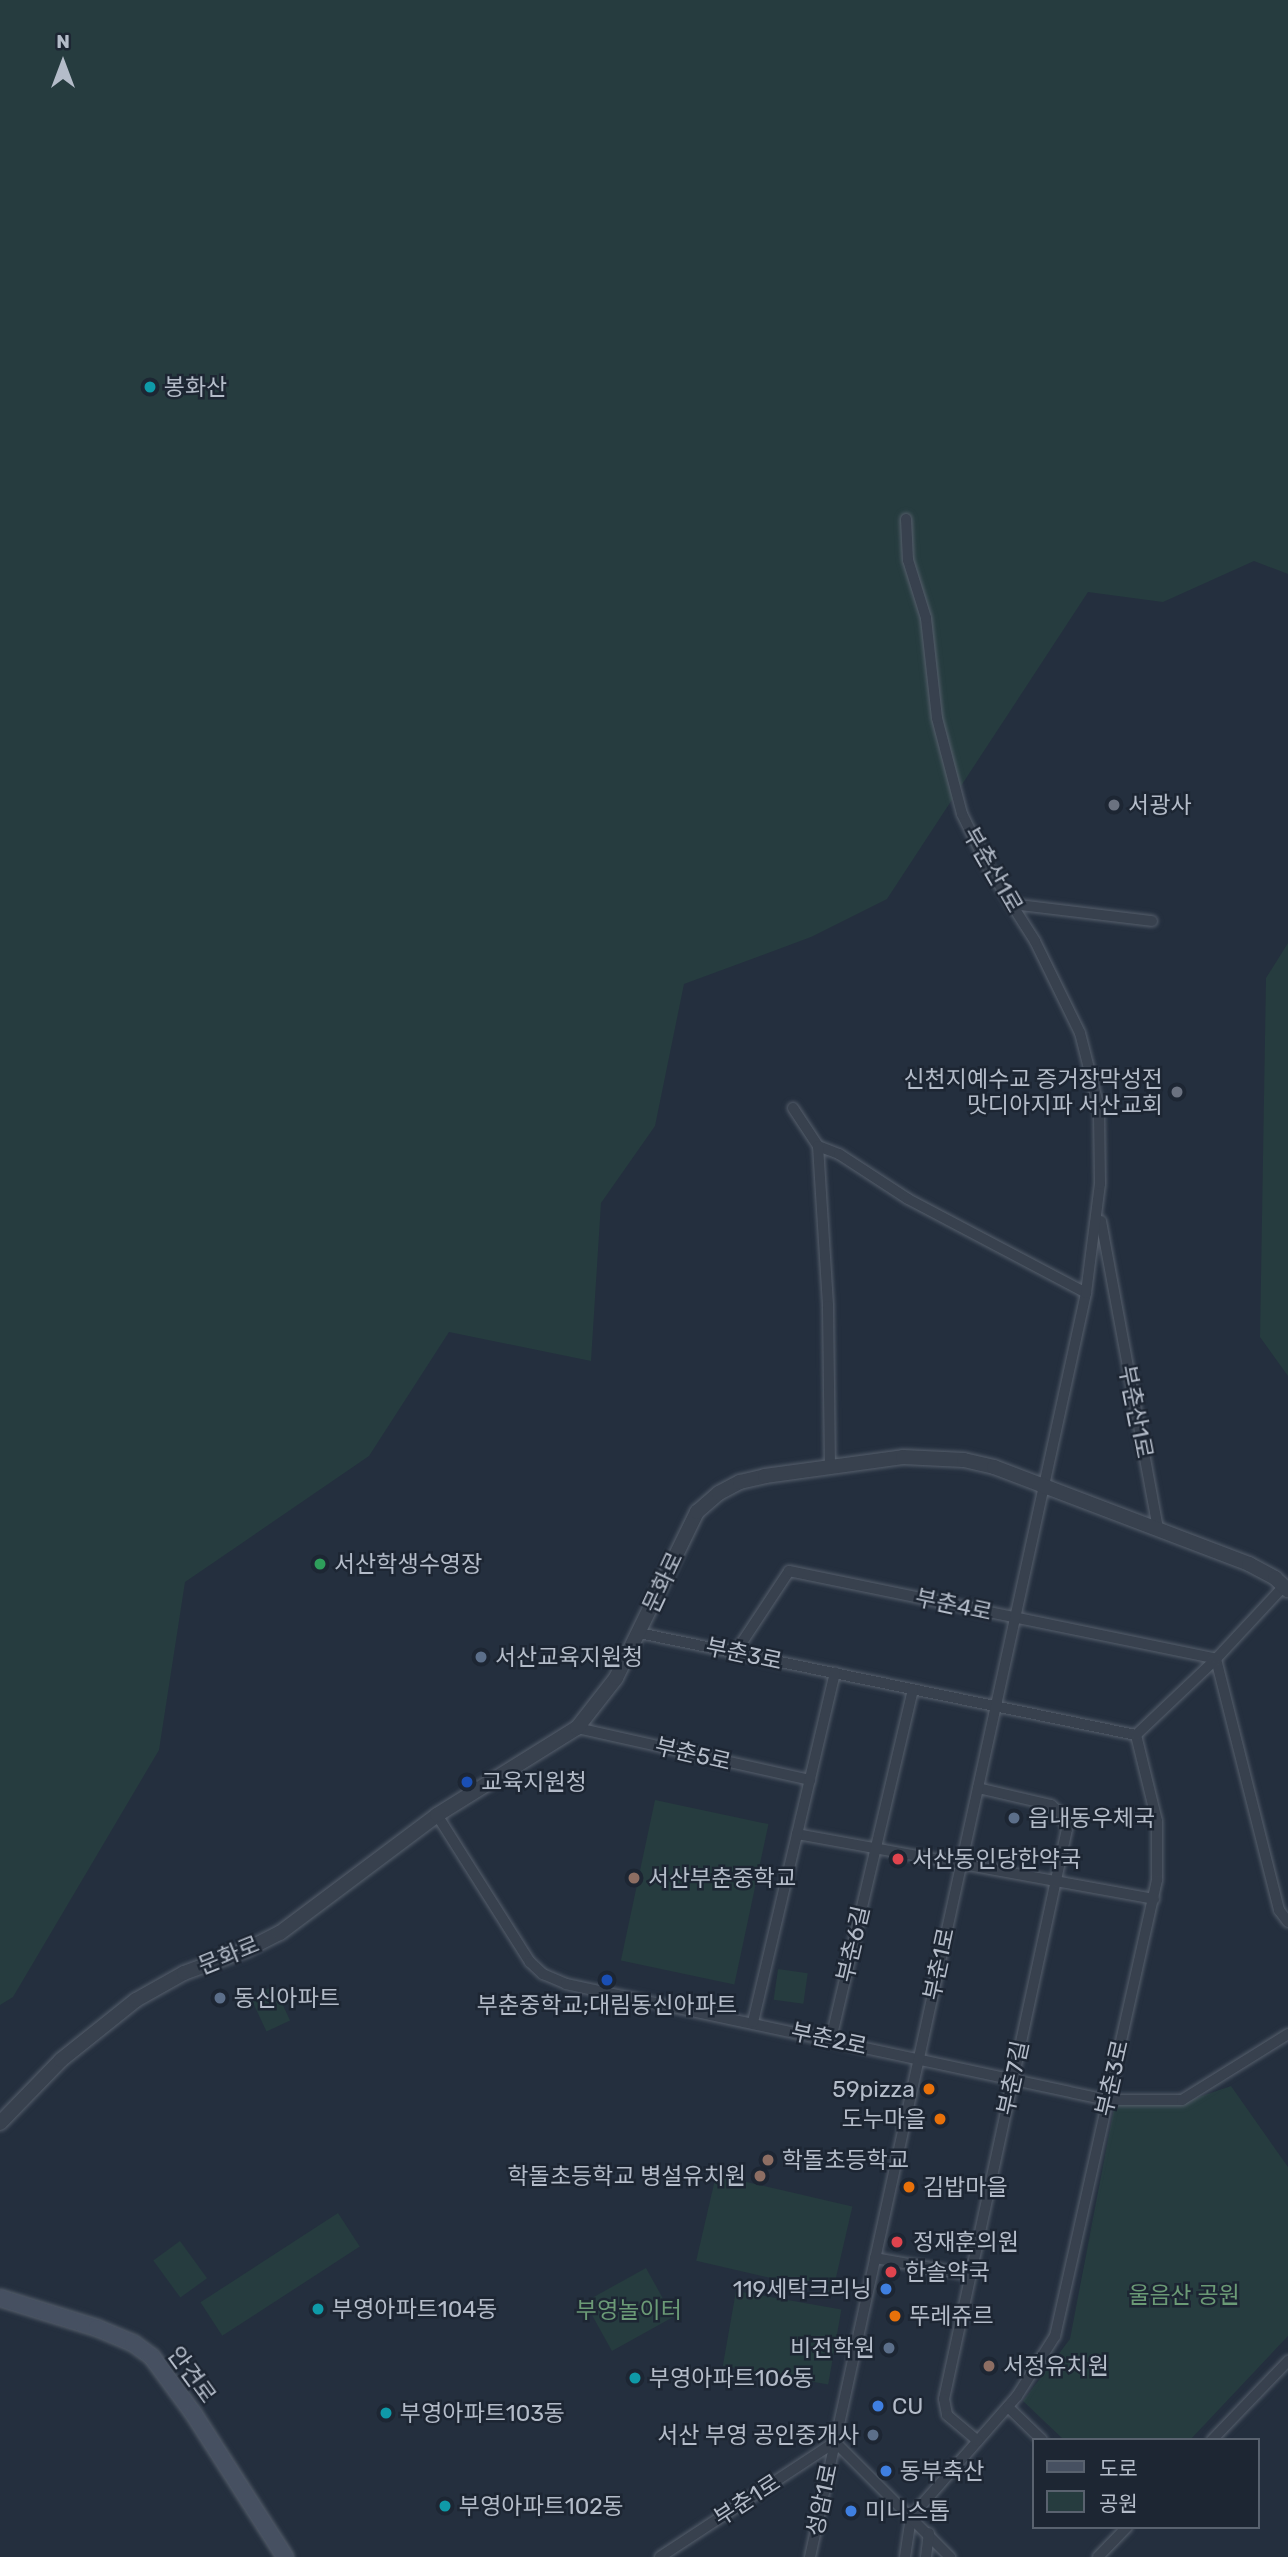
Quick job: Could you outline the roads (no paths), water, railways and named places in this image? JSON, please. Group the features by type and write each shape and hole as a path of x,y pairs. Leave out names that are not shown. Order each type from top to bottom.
{"main road":[{"name":"안견로","path":"0,2298 97,2328 132,2343 152,2357 192,2413 285,2557"}],"street":[{"name":"부춘산1로","path":"906,519 908,560 926,618 937,718 962,814 1071,1011 1087,1056 1100,1121 1099,1211 1086,1293 1044,1486"},
{"path":"1011,904 1152,921"},
{"path":"793,1108 818,1146 828,1306 830,1467"},
{"path":"818,1146 839,1154 908,1199 1086,1293"},
{"name":"부춘산1로","path":"1099,1211 1158,1530"},
{"name":"문화로","path":"0,2123 61,2060 136,2000 184,1973 246,1950 280,1933 437,1815 577,1728 611,1685 639,1633 693,1518 707,1502 733,1485 749,1480 903,1457 943,1457 994,1467 1249,1564 1286,1588"},
{"name":"부춘1로","path":"660,2557 835,2442 1044,1486"},
{"name":"부춘4로","path":"735,1653 787,1571 1216,1659"},
{"path":"1136,1735 1286,1588"},
{"name":"부춘3로","path":"639,1633 1136,1735 1159,1838 1154,1899 1055,2336 1008,2407 911,2516"},
{"path":"1216,1659 1279,1910 1288,1922"},
{"path":"753,2022 835,1673"},
{"name":"부춘6길","path":"831,2039 913,1689"},
{"name":"부춘5로","path":"577,1728 810,1780"},
{"name":"부춘7길","path":"978,1788 1047,1803 1062,1815 1067,1829 944,2403 947,2415 978,2441"},
{"name":"부춘2로","path":"437,1815 527,1958 543,1973 582,1988 753,2022 1107,2100 1182,2100 1288,2034"},
{"path":"797,1833 1154,1899"},
{"path":"875,2258 971,2274"},
{"path":"1214,2438 1288,2362"},
{"path":"1008,2407 1040,2438"},
{"path":"835,2442 929,2533 950,2557"},
{"name":"성암1로","path":"810,2557 835,2442"},
{"path":"905,2557 911,2516"},
{"path":"1098,2557 1124,2529"},
{"path":"926,2557 929,2533"}],"place":[{"name":"봉화산","path":"150,387"},
{"name":"서광사","path":"1114,805"},
{"name":"신천지예수교 증거장막성전 맛디아지파 서산교회","path":"1177,1092"},
{"name":"서산학생수영장","path":"320,1564"},
{"name":"서산교육지원청","path":"481,1657"},
{"name":"교육지원청","path":"467,1782"},
{"name":"읍내동우체국","path":"1014,1818"},
{"name":"서산동인당한약국","path":"898,1859"},
{"name":"서산부춘중학교","path":"634,1878"},
{"name":"부춘중학교;대림동신아파트","path":"607,1980"},
{"name":"동신아파트","path":"220,1998"},
{"name":"59pizza","path":"929,2089"},
{"name":"도누마을","path":"940,2119"},
{"name":"학돌초등학교","path":"768,2160"},
{"name":"학돌초등학교 병설유치원","path":"760,2176"},
{"name":"김밥마을","path":"909,2187"},
{"name":"정재훈의원","path":"897,2242"},
{"name":"한솔약국","path":"891,2272"},
{"name":"119세탁크리닝","path":"886,2289"},
{"name":"부영아파트104동","path":"318,2309"},
{"name":"뚜레쥬르","path":"895,2316"},
{"name":"비전학원","path":"889,2348"},
{"name":"서정유치원","path":"989,2366"},
{"name":"부영아파트106동","path":"635,2378"},
{"name":"CU","path":"878,2406"},
{"name":"부영아파트103동","path":"386,2413"},
{"name":"서산 부영 공인중개사","path":"873,2435"},
{"name":"동부축산","path":"886,2471"},
{"name":"부영아파트102동","path":"445,2506"},
{"name":"미니스톱","path":"851,2511"}],"park label":[{"name":"울음산 공원","path":"1184,2295"},
{"name":"부영놀이터","path":"629,2310"}]}
